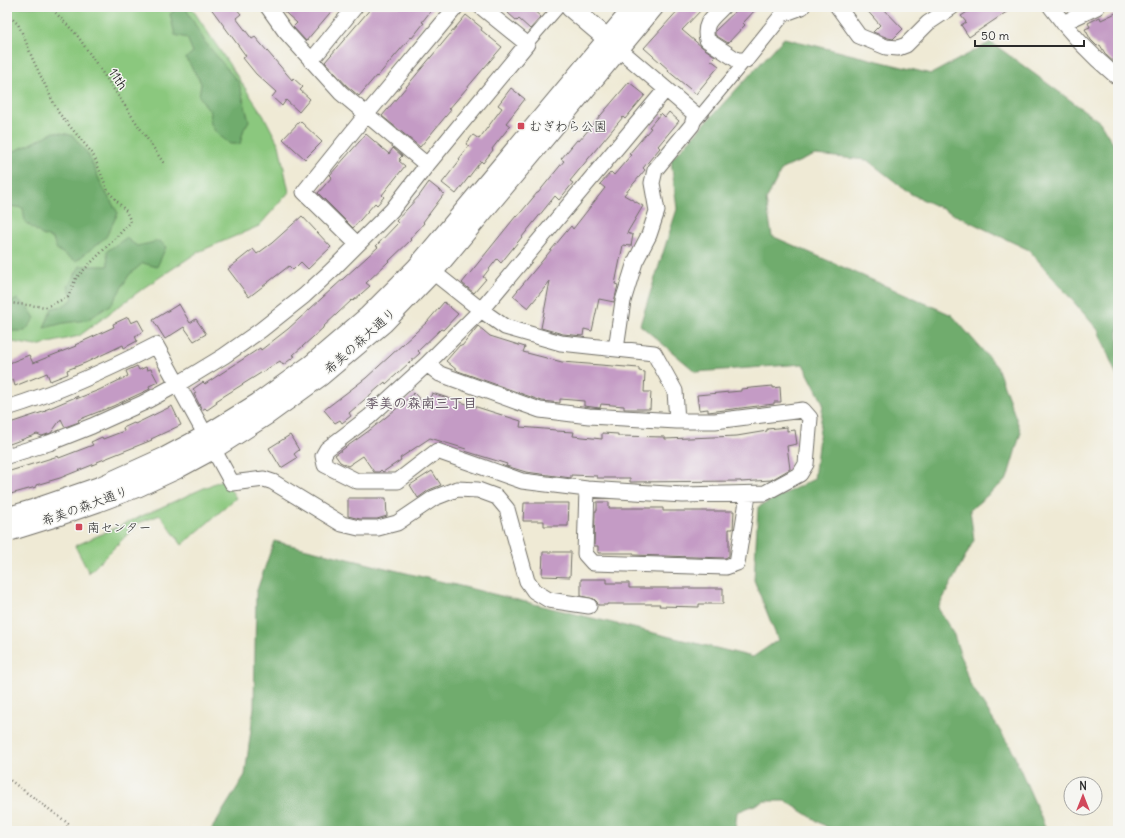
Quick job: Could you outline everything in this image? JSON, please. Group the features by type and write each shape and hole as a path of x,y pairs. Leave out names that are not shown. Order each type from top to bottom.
{"street":[{"path":"268,7 285,31 341,94 427,165"},
{"path":"311,61 355,7"},
{"path":"358,244 304,192 456,7"},
{"path":"481,7 527,44"},
{"path":"7,456 49,443 143,403 224,356 261,330 304,296 392,210 427,165 559,7"},
{"path":"570,7 695,114 692,125"},
{"path":"613,44 634,7"},
{"path":"613,44 654,7"},
{"path":"723,7 708,23 705,32 707,40 737,60 746,60"},
{"path":"616,349 623,301 635,262 649,235 657,212 652,183 655,170 783,14 802,7"},
{"path":"838,7 859,36 886,48 898,48 906,45 928,23 952,7"},
{"path":"1051,7 1063,23 1106,68 1118,76"},
{"path":"1063,23 1097,7"},
{"name":"希美の森大通り","path":"7,517 101,486 165,457 210,442 267,415 321,376 384,322 433,272 613,44"},
{"name":"希美の森大通り","path":"7,532 138,487 177,469 258,404 312,364 368,316 416,268 613,44"},
{"path":"427,364 440,374 540,410 589,416 677,421 715,421 803,410 810,418 806,464 800,474 765,493 683,496 587,489 522,480 437,451 398,480 357,481 325,465 323,456 327,449 369,417 427,364 480,310 666,89"},
{"path":"433,272 480,310 505,327 561,343 654,353 675,391 677,421"},
{"path":"7,408 38,398 81,381 156,345 232,483 264,479 273,482 342,524 359,528 378,528 397,523 434,498 457,489 478,490 497,497 507,509 527,581 534,591 549,600 589,606"},
{"path":"587,489 585,554 593,563 726,567 737,563 748,494"}],"path":[{"name":"11th","path":"50,7 77,35 165,165"},
{"path":"7,14 18,24 33,60 58,112 92,154 108,192 126,210 130,222 76,278 68,297 46,307 9,303 7,301"},
{"path":"7,778 69,824 64,831"}],"green space":[{"path":"7,7 191,7 265,118 279,145 289,192 259,226 198,252 145,287 79,336 36,346 7,341"},
{"path":"180,7 185,7 205,42 239,83 249,121 244,129 240,144 230,144 215,131 210,119 211,113 199,96 201,83 186,58 193,52 187,38 175,35 170,14"},
{"path":"784,38 931,74 991,42 1100,122 1118,152 1118,379 1098,330 1029,250 911,194 867,160 815,155 782,169 766,200 772,236 952,315 997,367 1021,432 1007,479 970,510 974,540 938,608 954,635 969,682 1011,748 1047,831 833,831 786,801 765,801 737,812 735,831 209,831 245,775 254,707 256,593 274,541 753,657 778,640 754,580 758,507 814,479 823,403 803,364 696,372 640,325 677,209 671,160"},
{"path":"54,132 73,136 88,154 103,188 118,213 106,237 76,261 57,250 53,239 42,235 25,222 23,208 11,206 7,189 11,179 7,173 7,154"},
{"path":"126,238 137,246 160,241 166,247 157,267 143,263 129,275 112,304 87,320 64,323 44,328 52,308 63,306 73,299 68,286 80,266 108,266 107,251"},
{"path":"18,299 29,309 35,318 25,331 7,331 7,304"},
{"path":"224,479 236,498 182,545 160,515 139,523 89,573 75,546"}],"building":[{"path":"210,7 235,7 241,14 236,18 252,39 255,37 292,80 293,78 303,87 300,90 310,99 299,112 286,100 282,106 272,97 276,92 256,74 243,58 246,56"},
{"path":"279,7 335,7 306,41 293,27 297,23"},
{"path":"372,7 434,7 412,38 411,37 359,96 347,86 325,62"},
{"path":"505,7 530,7 541,17 530,29 519,19 517,21 508,13 510,11"},
{"path":"681,7 704,7 682,30 715,56 711,60 719,66 696,94 668,71 669,70 644,48"},
{"path":"740,7 758,7 743,23 745,25 728,43 715,35 715,31"},
{"path":"864,7 882,7 903,29 893,39 873,32 880,25"},
{"path":"975,7 1014,7 969,37 961,25 966,22 961,16"},
{"path":"1118,12 1118,66 1106,55 1100,45 1097,46 1091,40 1085,29 1090,27 1088,23 1100,17 1101,20"},
{"path":"466,15 482,28 481,30 502,47 449,109 451,110 420,147 382,116"},
{"path":"629,82 645,95 625,119 623,117 570,181 573,183 559,200 555,196 501,263 497,259 483,277 486,279 474,293 462,283 516,216 517,217 538,193 564,161 561,159 577,140 579,141"},
{"path":"511,88 525,99 506,123 510,126 492,149 493,150 483,163 481,161 456,194 442,183 460,160 459,159 469,146 466,144 473,135 479,139 502,108 498,105"},
{"path":"669,112 679,121 658,146 660,148 643,168 645,170 624,195 643,206 627,233 633,235 631,246 623,245 615,284 618,285 614,302 599,299 592,331 584,329 583,336 563,334 541,328 550,281 528,308 513,296 571,226 573,229 605,188 600,184 611,172 614,175 631,155 629,154 651,128 649,127 661,113 665,117"},
{"path":"300,121 322,142 305,159 283,139"},
{"path":"366,134 389,154 393,148 402,156 399,159 401,160 399,161 405,166 382,195 384,197 377,205 375,203 353,228 318,193 332,177 330,175"},
{"path":"429,182 444,194 423,222 424,223 410,239 411,240 366,283 370,286 353,301 352,300 293,355 295,356 283,365 280,361 216,401 217,403 207,410 205,408 202,410 193,389 203,382 205,384 260,348 261,350 288,329 378,247 376,246 398,223 396,221 419,196"},
{"path":"302,216 331,247 308,269 301,262 293,270 289,266 249,297 228,269 253,249 257,254 272,243"},
{"path":"444,302 458,314 443,330 441,329 418,351 420,353 386,384 385,382 349,413 351,416 342,423 340,420 335,423 324,410 366,378 427,322"},
{"path":"179,304 190,323 196,319 206,334 194,341 184,327 165,339 153,320"},
{"path":"128,317 131,323 138,320 144,331 135,336 137,341 124,348 123,345 67,370 68,374 50,381 47,373 15,386 13,379 7,382 7,364 29,355 33,363 76,346 75,345 114,327 113,324"},
{"path":"478,326 490,336 525,347 523,352 562,362 639,368 639,371 645,372 644,392 651,392 650,409 624,409 624,406 601,404 600,408 584,406 584,401 560,399 560,403 542,401 458,371 446,361 460,345 462,346"},
{"path":"137,366 139,370 146,367 147,370 151,369 158,382 149,386 150,389 65,427 61,419 51,433 42,436 37,434 7,445 7,424 46,411 45,410 78,396 76,399 99,390 128,376 126,371"},
{"path":"773,386 773,388 780,387 781,402 708,412 708,409 699,410 697,395 741,391 741,389"},
{"path":"414,393 427,407 432,393 521,421 520,427 574,432 573,436 602,439 602,433 618,434 618,436 665,437 665,439 737,436 767,431 767,429 787,427 787,431 795,430 797,444 787,446 790,469 771,480 741,482 630,482 630,478 597,478 597,476 571,475 571,478 526,472 506,466 507,464 465,451 466,449 430,438 400,458 401,460 383,472 381,470 379,472 374,472 363,456 348,466 340,462 335,455 370,430"},
{"path":"172,406 181,425 151,439 152,440 60,478 36,485 36,487 7,495 7,472 58,456 59,458 93,445 91,442 102,437 103,439 124,431 123,428 134,423 135,424"},
{"path":"290,435 299,450 294,454 297,458 281,468 269,448"},
{"path":"432,471 441,485 429,490 418,498 410,485"},
{"path":"348,498 386,498 387,516 377,519 360,519 348,516"},
{"path":"597,502 609,502 609,508 663,508 663,511 734,511 733,529 729,529 729,556 725,558 634,555 634,553 598,553 598,546 594,546 595,511 597,511"},
{"path":"524,503 569,503 568,526 544,526 544,521 523,521"},
{"path":"543,552 571,552 570,577 542,576"},
{"path":"581,579 607,579 607,583 629,583 629,588 723,588 723,604 699,604 699,607 659,606 660,604 598,605 594,599 581,596"}],"place":[{"name":"むぎわら公園","path":"521,126"},
{"name":"南センター","path":"79,527"}],"district":[{"name":"季美の森南三丁目","path":"421,403"}]}
